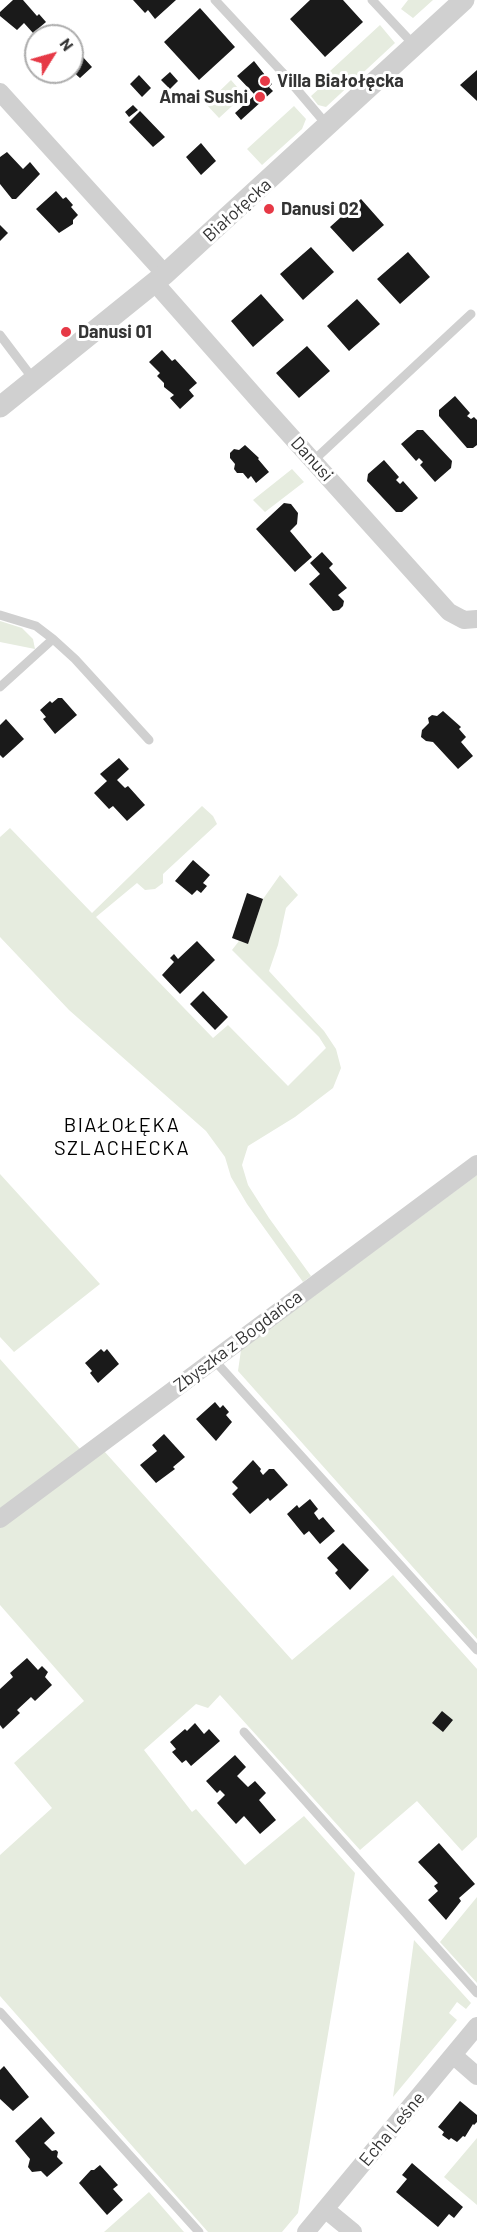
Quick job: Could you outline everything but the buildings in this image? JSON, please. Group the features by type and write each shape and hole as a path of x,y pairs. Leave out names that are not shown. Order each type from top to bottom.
{"street":[{"name":"Białołęcka","path":"0,407 160,279 464,0"},
{"name":"Danusi","path":"0,92 313,461 449,612 464,620 477,619"},
{"name":"Zbyszka z Bogdańca","path":"0,1519 477,1164"},
{"name":"Echa Leśne","path":"306,2232 477,2026"},
{"path":"453,2055 477,2076"},
{"path":"325,2209 353,2232"}],"lane":[{"path":"215,0 282,72 328,127"},
{"path":"372,0 415,46"},
{"path":"313,461 471,314"},
{"path":"0,335 34,380"},
{"path":"0,615 36,626 52,639 75,659 149,740"},
{"path":"0,687 52,639"},
{"path":"214,1360 477,1650"},
{"path":"244,1732 477,1993"},
{"path":"0,2012 199,2232"}],"shaded area":[{"path":"408,0 433,0 413,18 401,9"},
{"path":"380,25 395,43 326,107 318,105 311,96 321,87 317,83"},
{"path":"231,80 244,95 219,118 206,104"},
{"path":"294,106 306,119 302,129 262,165 247,149"},
{"path":"292,469 304,482 265,512 253,500"},
{"path":"0,621 22,628 33,639 35,649 0,642"},
{"path":"202,806 213,816 217,824 163,874 163,883 155,889 145,890 137,883 96,917 213,1038 228,1025 288,1086 326,1048 319,1037 232,950 239,941 248,943 263,899 280,875 298,895 286,908 278,945 269,971 324,1031 336,1049 341,1068 333,1088 295,1117 248,1146 242,1165 248,1185 311,1276 303,1282 247,1204 231,1177 225,1157 206,1131 69,1010 0,937 0,837 10,828 92,913"},
{"path":"0,1174 100,1284 14,1352 0,1337"},
{"path":"477,1175 477,1639 238,1371 241,1350"},
{"path":"0,1359 80,1449 0,1510"},
{"path":"104,1451 292,1660 393,1575 477,1669 477,1837 462,1851 417,1801 360,1850 220,1695 208,1708 196,1704 144,1750 192,1812 196,1809 245,1865 304,1816 355,1873 298,2213 282,2232 208,2232 0,1996 0,1855 52,1808 14,1763 84,1701 0,1605 0,1526"},
{"path":"477,1897 477,1983 440,1942"},
{"path":"414,1940 471,2003 466,2009 457,2002 449,2013 457,2020 393,2097"},
{"path":"477,2138 477,2205 444,2177"},
{"path":"149,2192 184,2232 104,2232"}],"place":[{"name":"Villa Białołęcka","path":"265,81"},
{"name":"Amai Sushi","path":"260,97"},
{"name":"Danusi 02","path":"269,209"},
{"name":"Danusi 01","path":"66,332"}],"district":[{"name":"BIAŁOŁĘKA SZLACHECKA","path":"122,1136"}]}
